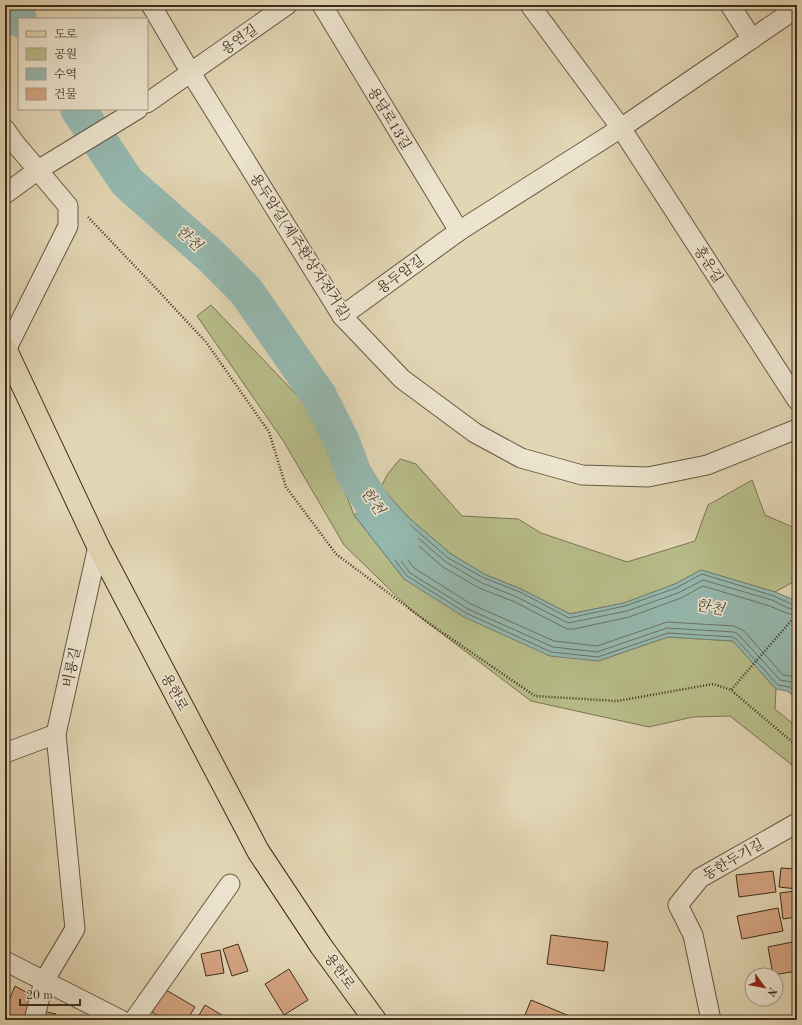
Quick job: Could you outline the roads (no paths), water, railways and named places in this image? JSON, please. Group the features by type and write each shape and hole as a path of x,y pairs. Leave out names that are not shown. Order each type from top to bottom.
{"main road":[{"name":"용한로","path":"5,349 98,546 258,851 321,946 375,1020"}],"street":[{"name":"용두암길(제주환상자전거길)","path":"151,5 191,73 342,316 402,379 475,433 522,458 582,475 648,477 707,465 797,429"},
{"name":"용연길","path":"148,102 287,5"},
{"name":"용담로13길","path":"322,5 459,231"},
{"name":"홍운길","path":"530,5 621,128 797,400"},
{"path":"730,5 752,39"},
{"path":"459,231 621,128 797,8"},
{"name":"용연길","path":"5,194 38,170 136,110"},
{"path":"5,129 14,142 68,206 68,226 5,349"},
{"name":"용두암길","path":"342,316 459,231"},
{"name":"비룡길","path":"34,1020 44,981 75,929 56,734 98,546"},
{"path":"5,753 56,734"},
{"name":"동한두기길","path":"711,1020 693,935 678,905 700,878 797,823"},
{"path":"134,1020 230,884"},
{"path":"5,962 121,1020"}],"water":[{"path":"381,487 410,519 451,554 486,575 521,589 570,614 624,603 675,584 701,570 775,592 797,601 797,698 787,691 776,689 733,641 668,637 598,661 550,656 464,617 404,579 354,515 372,503"}],"waterway":[{"name":"한천","path":"13,5 18,18"},
{"name":"한천","path":"79,110 127,182 211,256 246,291 319,396 342,442 354,474 372,503 401,543"}]}
